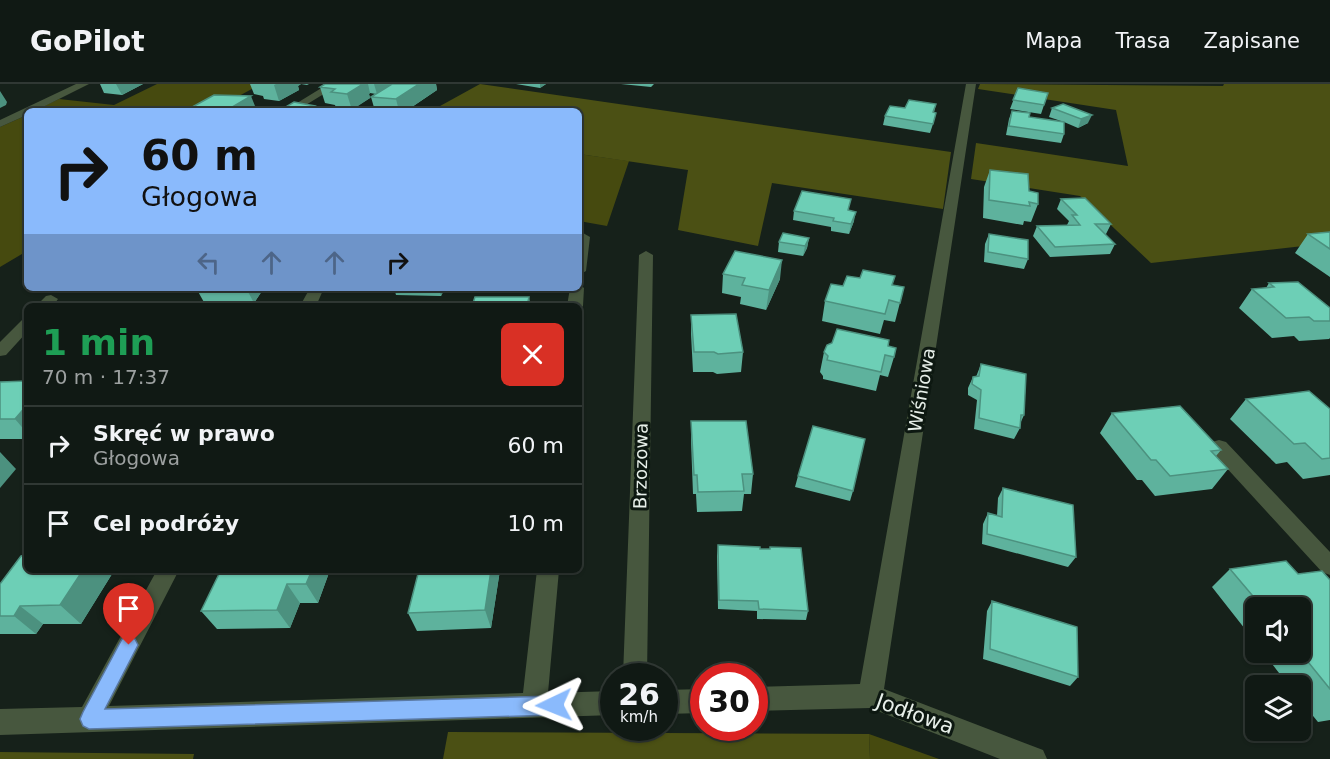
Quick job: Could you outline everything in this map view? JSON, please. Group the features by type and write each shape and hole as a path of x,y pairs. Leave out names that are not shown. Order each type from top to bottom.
{"street":[{"path":"34,108 84,84"},
{"path":"294,108 335,84"},
{"name":"Wiśniowa","path":"870,696 971,84"},
{"path":"0,124 24,113"},
{"path":"582,246 583,237"},
{"name":"Brzozowa","path":"635,663 646,255"},
{"path":"0,351 24,326"},
{"path":"1219,447 1330,566"},
{"path":"89,719 166,573"},
{"path":"534,706 548,573"},
{"name":"Jodłowa","path":"768,699 870,696 1034,759"},
{"path":"0,722 600,704"}],"green space":[{"path":"157,84 261,84 217,108 40,108 59,99 114,105"},
{"path":"480,84 951,152 943,209 772,183 758,246 678,230 688,170 582,154 582,108 436,108"},
{"path":"980,84 1223,86 1224,84 1330,84 1330,243 1151,263 1080,196 971,179 976,143 1128,166 1116,110 978,89"},
{"path":"24,116 24,253 0,267 0,127"},
{"path":"582,154 629,161 607,226 582,222"},
{"path":"448,732 600,733 600,741 678,741 678,733 690,733 690,741 768,741 768,734 869,734 870,759 443,759"},
{"path":"869,734 939,759 870,759"},
{"path":"0,752 194,754 193,759 0,759"}],"building":[{"path":"325,84 363,84 347,94 331,92 335,89 320,87"},
{"path":"392,84 419,84 396,99 371,97"},
{"path":"1018,88 1048,93 1044,105 1013,100"},
{"path":"214,95 251,96 231,108 190,108"},
{"path":"909,100 936,104 933,124 885,116 890,106 905,108"},
{"path":"294,102 315,106 312,108 284,108"},
{"path":"1063,104 1092,115 1081,119 1052,108"},
{"path":"1012,111 1030,113 1029,117 1064,122 1064,134 1009,126"},
{"path":"990,170 1028,174 1029,191 1038,193 1038,204 1029,202 1030,206 989,200"},
{"path":"802,191 851,199 848,210 856,212 851,224 833,221 834,218 794,211"},
{"path":"1085,198 1111,224 1095,224 1115,244 1055,247 1037,226 1080,225 1072,215 1077,215 1061,199"},
{"path":"1330,232 1330,249 1308,234"},
{"path":"783,233 809,238 805,246 779,242"},
{"path":"989,234 1028,240 1028,259 988,252"},
{"path":"735,251 782,260 769,290 742,285 745,278 723,274"},
{"path":"863,270 895,276 892,285 904,287 900,303 889,300 885,314 825,301 831,284 843,286 847,276 860,278"},
{"path":"1298,282 1330,308 1330,321 1314,321 1309,317 1286,318 1252,289 1274,287 1269,283"},
{"path":"475,297 529,297 528,303 473,303"},
{"path":"736,314 743,352 718,354 694,352 691,315"},
{"path":"837,329 889,340 888,346 896,348 894,357 885,355 881,372 827,360 828,356 824,352 827,345 832,343"},
{"path":"981,364 1026,374 1024,415 1021,415 1020,428 979,418 981,390 972,384 973,377 979,376"},
{"path":"24,381 24,408 15,419 0,419 0,382"},
{"path":"1309,391 1330,409 1330,458 1322,459 1305,443 1294,444 1246,399"},
{"path":"1180,406 1221,450 1211,451 1228,469 1170,476 1156,460 1151,460 1112,413"},
{"path":"691,421 746,421 753,474 742,474 744,491 698,492 697,475 694,475"},
{"path":"813,426 865,439 853,491 798,476"},
{"path":"1003,488 1073,505 1076,557 987,534 988,513 1002,517"},
{"path":"718,545 760,547 760,549 801,548 808,611 759,609 758,601 719,600"},
{"path":"21,556 24,556 24,573 81,573 60,605 20,606 14,616 0,616 0,584"},
{"path":"1286,561 1298,574 1322,571 1330,580 1330,689 1309,663 1311,663 1311,597 1254,597 1230,569"},
{"path":"220,573 311,573 306,584 287,584 277,610 201,611"},
{"path":"418,573 491,573 485,610 408,613"},
{"path":"992,601 1077,627 1078,677 990,649"}],"route":[{"path":"129,645 89,719 554,705"}]}
